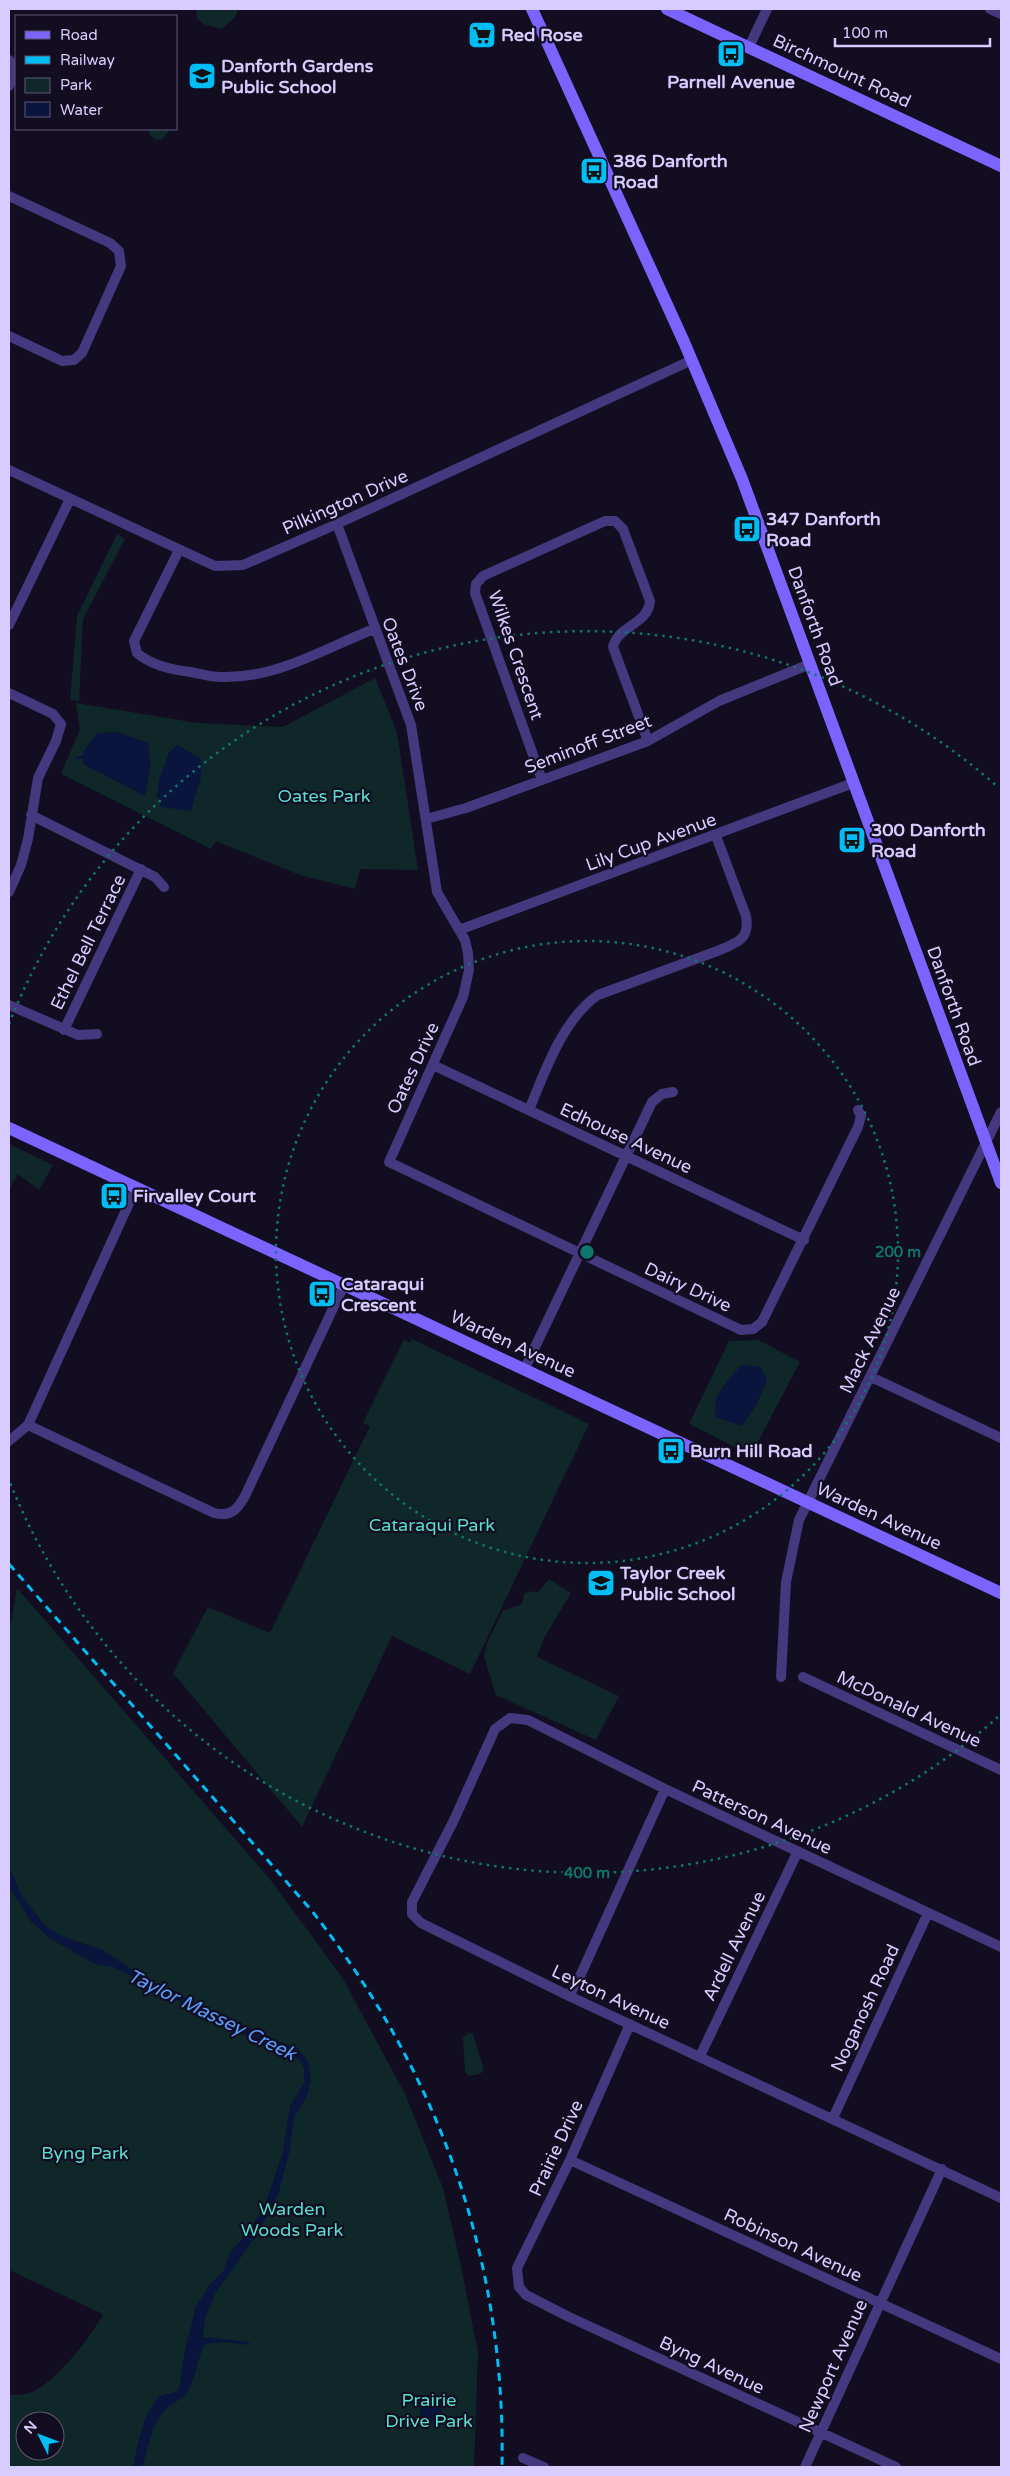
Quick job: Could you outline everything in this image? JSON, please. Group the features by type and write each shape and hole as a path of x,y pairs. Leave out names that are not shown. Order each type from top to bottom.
{"main road":[{"name":"Danforth Road","path":"532,9 692,360 752,507 1001,1183"},
{"name":"Birchmount Road","path":"667,9 1001,166"},
{"name":"Warden Avenue","path":"9,1128 525,1368 1001,1594"}],"street":[{"path":"749,47 767,9"},
{"path":"990,9 1001,14"},
{"path":"9,60 12,64 13,76 9,86"},
{"path":"9,196 110,243 119,251 121,266 82,353 74,360 62,361 9,336"},
{"name":"Pilkington Drive","path":"9,470 215,566 243,565 337,524 692,360"},
{"path":"9,625 70,500"},
{"name":"Wilkes Crescent","path":"542,780 474,593 476,584 483,576 605,521 615,521 623,530 650,602 649,611 643,618 622,631 615,639 613,648 648,741"},
{"name":"Oates Drive","path":"337,524 374,629 411,725 437,892 459,930 468,953 469,970 463,997 434,1065 391,1152 389,1162"},
{"path":"179,550 134,641 137,653 146,661 183,671 221,677 254,675 284,668 374,629"},
{"name":"Seminoff Street","path":"426,819 466,808 648,741 712,704 810,664"},
{"path":"9,693 53,714 61,724 56,741 38,778 21,865 9,892"},
{"name":"Lily Cup Avenue","path":"459,930 716,836 853,783"},
{"path":"31,815 141,869 155,877 164,887"},
{"path":"529,1110 572,1018 583,1005 598,995 720,950 736,943 746,935 748,927 746,916 716,836"},
{"name":"Ethel Bell Terrace","path":"64,1030 141,869"},
{"path":"9,1005 78,1035 97,1034"},
{"name":"Edhouse Avenue","path":"434,1065 804,1240"},
{"path":"525,1368 652,1102 662,1094 673,1092"},
{"name":"Dairy Drive","path":"389,1162 740,1330 753,1329 762,1322 804,1240 858,1127 860,1116 858,1110"},
{"name":"Mack Avenue","path":"808,1502 1001,1112"},
{"path":"9,1441 28,1425 136,1188"},
{"path":"28,1425 214,1513 222,1515 232,1513 240,1506 245,1496 344,1284"},
{"path":"871,1377 1001,1438"},
{"path":"781,1677 786,1582 799,1520 808,1502"},
{"name":"McDonald Avenue","path":"803,1678 1001,1770"},
{"name":"Patterson Avenue","path":"510,1718 528,1720 665,1789 1001,1947"},
{"name":"Leyton Avenue","path":"510,1718 495,1729 454,1820 412,1902 412,1914 421,1923 569,1996 1001,2198"},
{"path":"569,1996 581,1974 665,1789"},
{"name":"Ardell Avenue","path":"700,2056 798,1851"},
{"name":"Noganosh Road","path":"833,2118 928,1913"},
{"name":"Prairie Drive","path":"519,2287 517,2268 570,2160 630,2024"},
{"name":"Robinson Avenue","path":"570,2160 1001,2359"},
{"name":"Newport Avenue","path":"805,2467 878,2303 942,2169"},
{"name":"Byng Avenue","path":"519,2287 526,2295 569,2317 896,2467"},
{"path":"523,2458 544,2467"}],"green space":[{"path":"196,9 238,9 235,17 222,29 203,24 197,18"},
{"path":"149,130 170,130 161,140 154,139"},
{"path":"117,534 125,539 83,619 79,701 70,700 77,616"},
{"name":"Oates Park","path":"375,678 397,732 418,870 360,869 355,889 300,875 216,841 211,849 61,774 80,729 76,703 197,723 283,727"},
{"path":"9,1144 53,1165 39,1190 18,1174 9,1190"},
{"name":"Cataraqui Park","path":"404,1339 410,1343 412,1339 589,1424 470,1674 392,1636 302,1827 173,1673 208,1607 270,1633 370,1426 363,1423"},
{"path":"758,1340 800,1362 751,1455 689,1424 729,1341"},
{"path":"549,1579 571,1593 544,1638 537,1657 619,1696 596,1740 496,1695 484,1656 488,1641 503,1611 522,1604 524,1594 530,1591 537,1593"},
{"name":"Warden Woods Park","path":"17,1588 269,1878 342,1977 406,2096 443,2188 478,2353 474,2467 9,2467 9,2395 32,2392 51,2379 82,2346 103,2314 9,2270 9,1633"},
{"path":"469,2033 473,2034 484,2070 480,2074 469,2076 465,2072 463,2037"}],"water":[{"path":"117,732 148,743 151,765 145,796 83,764 83,752 97,733"},
{"path":"178,745 201,759 201,777 191,811 161,807 157,796 159,780 169,752"},
{"path":"741,1365 761,1367 767,1381 756,1406 742,1426 716,1417 715,1409 718,1395"},
{"name":"Taylor Massey Creek","path":"9,1866 22,1896 45,1926 62,1936 103,1950 140,1975 209,2010 223,2014 250,2029 298,2049 308,2061 311,2080 307,2096 294,2118 290,2149 279,2192 261,2229 215,2294 205,2319 203,2337 249,2342 250,2345 223,2342 205,2344 188,2391 168,2407 158,2420 142,2467 133,2467 144,2422 158,2398 179,2390 185,2349 196,2306 210,2284 224,2270 230,2253 251,2228 266,2203 283,2151 290,2106 304,2083 304,2068 299,2059 261,2044 196,2011 154,1986 112,1967 95,1964 51,1939 31,1922 9,1886 9,1883 12,1884 9,1877"},
{"path":"427,2400 435,2400 442,2407 442,2415 435,2422 427,2422 420,2415 420,2407"}],"waterway":[{"path":"77,758 83,757"}],"railway":[{"path":"9,1564 312,1911 357,1973 396,2038 429,2104 456,2173 477,2243 492,2316 500,2390 502,2467"}],"place":[{"name":"Red Rose","path":"482,35"},
{"name":"Parnell Avenue","path":"731,54"},
{"name":"Danforth Gardens Public School","path":"202,76"},
{"name":"386 Danforth Road","path":"594,171"},
{"name":"347 Danforth Road","path":"747,529"},
{"name":"300 Danforth Road","path":"852,840"},
{"name":"Firvalley Court","path":"114,1196"},
{"name":"Cataraqui Crescent","path":"322,1294"},
{"name":"Burn Hill Road","path":"671,1451"},
{"name":"Taylor Creek Public School","path":"601,1583"}],"park label":[{"name":"Byng Park","path":"85,2153"},
{"name":"Prairie Drive Park","path":"429,2410"}]}
